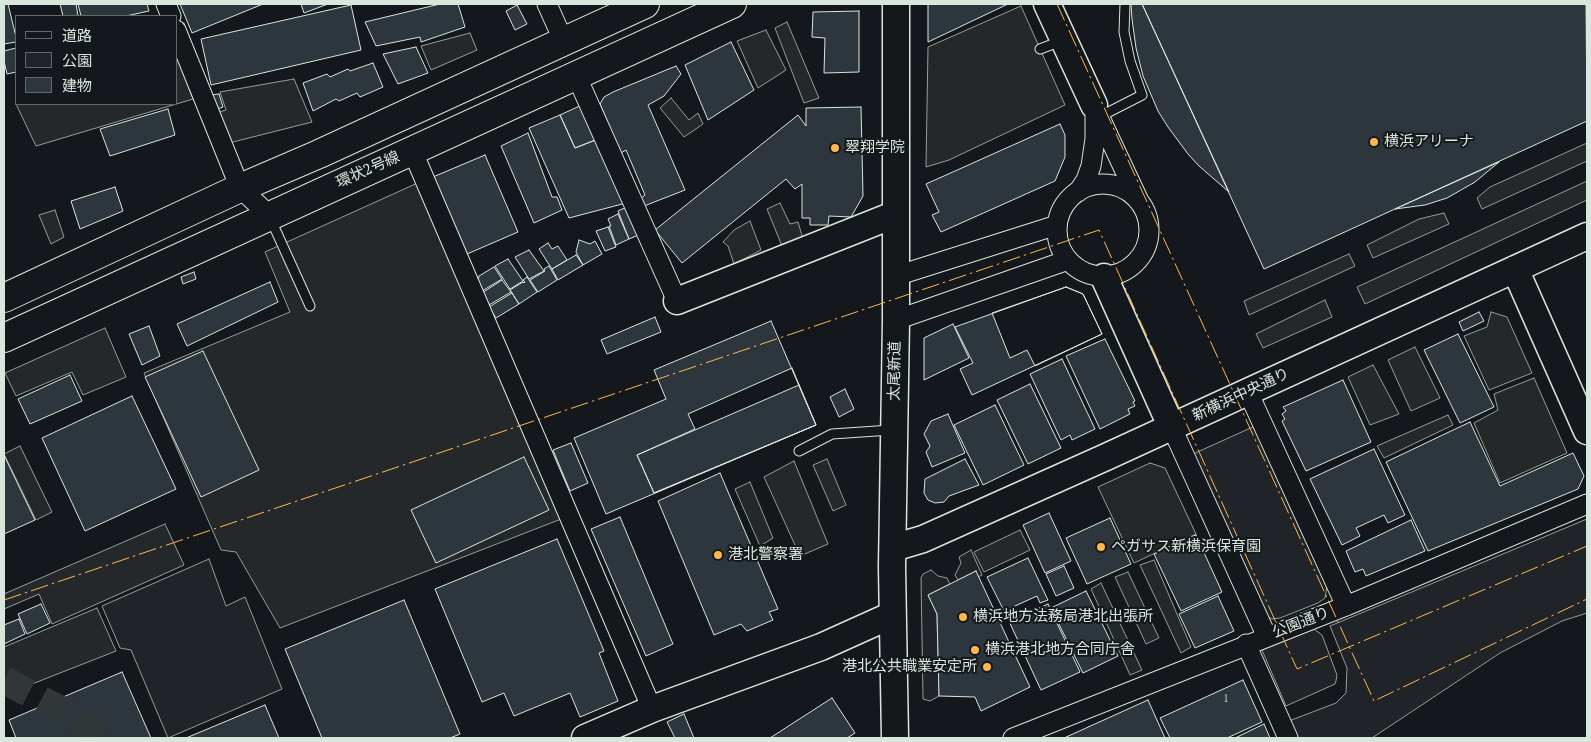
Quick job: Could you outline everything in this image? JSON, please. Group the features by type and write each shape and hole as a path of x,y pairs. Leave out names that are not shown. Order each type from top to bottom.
{"main road":[{"path":"4,298 240,188 328,150 646,4"},
{"name":"環状2号線","path":"4,338 268,215 732,4"}],"street":[{"path":"547,4 564,42"},
{"name":"太尾新道","path":"895,738 892,548 896,320 896,4"},
{"path":"1047,4 1052,44 1096,113 1146,215 1149,228 1147,242 1142,255 1133,266 1119,274 1104,277 1091,275 1078,269 1068,260 1058,244 1057,225 1064,206 1078,192 1092,166 1096,113"},
{"path":"178,35 240,188 268,215"},
{"path":"576,75 677,300 896,214"},
{"path":"412,150 652,709"},
{"path":"1078,192 1090,186 1104,184 1118,187 1130,193 1140,203"},
{"path":"896,276 1057,225"},
{"name":"新横浜中央通り","path":"892,548 923,539 1172,428 1587,236"},
{"path":"896,320 1068,260"},
{"path":"1515,269 1587,431"},
{"path":"1104,277 1267,637"},
{"path":"1248,392 1346,606"},
{"name":"公園通り","path":"1013,738 1246,644 1346,606 1587,504"},
{"path":"585,738 652,709 821,647 892,615"},
{"path":"1246,644 1288,738"}],"lane":[{"path":"1096,113 1142,95 1130,61 1124,32 1125,4"},
{"path":"268,215 310,306"},
{"path":"799,452 832,434 894,430"}],"green space":[{"path":"1255,426 1327,586 1325,598 1318,603 1280,618 1272,619 1268,617 1193,454"},
{"path":"1587,519 1587,613 1562,621 1500,653 1372,738 1297,738 1289,721 1336,703 1346,693 1347,668 1330,626"},
{"path":"971,550 982,575 978,577 976,571 958,580 955,575 961,563 959,557"},
{"path":"209,559 226,606 245,597 282,689 168,738 131,650 120,648 102,606"},
{"path":"931,570 938,576 947,578 950,584 928,595 937,614 939,696 930,701 923,699 921,578 923,574"},
{"path":"1314,629 1322,635 1337,675 1335,684 1286,706 1262,650"}],"shaded area":[{"path":"1021,6 1065,105 949,160 926,167 928,47"},
{"path":"787,22 819,98 804,103 775,28"},
{"path":"766,30 786,70 758,88 737,41"},
{"path":"470,33 477,50 431,70 421,46"},
{"path":"178,59 193,99 178,103"},
{"path":"294,79 312,122 229,143 216,113 226,110 220,92"},
{"path":"671,98 689,120 698,113 703,124 684,137 660,108"},
{"path":"16,105 173,105 36,146"},
{"path":"1587,143 1587,161 1482,209 1477,198 1490,187"},
{"path":"422,181 569,516 280,628 236,552 221,550 144,373 290,312 265,252"},
{"path":"1587,181 1587,200 1365,304 1357,287"},
{"path":"780,203 790,224 798,222 803,239 782,246 767,209"},
{"path":"55,210 64,237 51,244 39,215"},
{"path":"1444,213 1449,224 1373,258 1367,245 1419,219"},
{"path":"750,221 761,250 734,264 728,246 723,242 734,230"},
{"path":"1349,254 1355,266 1249,315 1244,301"},
{"path":"1325,300 1332,317 1263,348 1256,334"},
{"path":"1491,312 1507,317 1532,373 1489,390 1464,336 1487,327"},
{"path":"105,328 126,377 83,395 72,372 16,396 5,373"},
{"path":"1415,347 1440,398 1411,411 1388,360"},
{"path":"1373,365 1399,414 1370,425 1348,377"},
{"path":"1534,378 1567,453 1500,483 1474,423 1498,410 1494,394"},
{"path":"1448,415 1453,425 1384,458 1377,446"},
{"path":"20,446 52,512 36,520 4,454"},
{"path":"827,459 846,505 833,511 813,465"},
{"path":"794,461 828,544 800,556 764,477"},
{"path":"1150,463 1165,468 1196,534 1134,563 1098,487"},
{"path":"750,482 773,538 760,546 735,489"},
{"path":"165,524 184,565 52,624 39,594 4,609 4,594"},
{"path":"1020,530 1030,550 984,572 974,552"},
{"path":"1154,560 1191,647 1181,653 1140,565"},
{"path":"1128,572 1159,638 1146,644 1115,577"},
{"path":"1101,583 1142,670 1130,675 1091,589"},
{"path":"97,608 116,651 4,695 4,647"}],"building":[{"path":"4,4 8,4 15,33 15,42 4,44"},
{"path":"60,4 76,4 78,15 63,15"},
{"path":"78,4 147,4 149,11 131,15 81,15"},
{"path":"180,4 263,4 192,33"},
{"path":"301,4 328,4 304,13"},
{"path":"440,4 458,4 465,27 421,42 420,37 376,46 365,22"},
{"path":"928,4 1008,4 928,42"},
{"path":"1131,4 1142,4 1229,192 1188,154 1158,111 1143,76 1136,48"},
{"name":"横浜アリーナ","path":"1142,4 1586,4 1587,121 1264,269"},
{"path":"351,5 361,50 211,85 201,39"},
{"path":"517,5 527,24 515,30 506,11"},
{"path":"859,11 859,72 824,73 825,38 812,37 813,12"},
{"path":"731,42 754,90 708,120 685,65"},
{"path":"416,47 428,73 398,84 383,54"},
{"path":"15,48 15,72 7,74 4,51"},
{"path":"373,63 383,87 360,97 357,93 339,101 336,99 313,111 303,83 327,74 330,77 348,69 350,71"},
{"path":"676,66 681,74 664,96 648,105 685,190 644,206 640,199 645,195 626,150 621,153 600,104 604,97 613,92"},
{"path":"219,94 223,107 215,110 211,95"},
{"path":"584,104 598,139 575,148 560,115"},
{"path":"861,107 863,196 851,217 829,216 828,225 810,225 810,218 802,218 802,184 795,189 786,179 682,263 655,230 798,115 806,126 806,108"},
{"path":"168,109 175,135 110,156 100,129"},
{"path":"560,115 575,148 598,139 626,203 569,218 529,128"},
{"path":"1060,124 1065,135 1065,157 1055,181 941,232 932,215 939,212 926,184"},
{"path":"528,133 552,197 557,197 562,210 534,223 501,146"},
{"path":"485,155 518,232 467,254 433,177"},
{"path":"1499,162 1475,182 1447,198 1425,205 1395,209"},
{"path":"115,187 123,211 80,229 71,201"},
{"path":"629,206 641,234 629,239 618,211"},
{"path":"618,214 629,239 616,245 608,219"},
{"path":"608,227 616,247 605,251 596,231"},
{"path":"579,240 590,244 595,241 602,254 583,265 576,252"},
{"path":"548,243 552,249 558,246 567,260 552,269 539,249"},
{"path":"529,250 544,271 529,279 515,257"},
{"path":"576,255 583,265 558,280 552,269"},
{"path":"508,259 523,281 510,289 495,266"},
{"path":"549,266 557,280 538,292 530,280 545,271 544,269"},
{"path":"494,267 502,279 482,291 477,283 479,276"},
{"path":"194,272 196,279 183,284 181,277"},
{"path":"527,277 537,292 519,304 510,290 524,283 523,280"},
{"path":"502,280 511,292 489,305 482,293"},
{"path":"270,282 278,302 187,346 177,324"},
{"path":"1066,287 1083,294 1102,334 972,395 960,369 973,363 955,327"},
{"path":"1066,287 1083,294 1102,334 1035,366 1027,350 1010,358 992,313"},
{"path":"512,293 519,304 496,318 489,307"},
{"path":"1479,312 1484,321 1463,331 1459,322"},
{"path":"655,317 661,332 607,354 601,340"},
{"path":"771,321 816,425 606,514 574,438 666,399 654,370"},
{"path":"953,324 969,358 924,380 924,338"},
{"path":"149,326 160,356 142,365 129,334"},
{"path":"1458,334 1494,407 1460,423 1424,350"},
{"path":"1105,339 1135,401 1133,402 1135,406 1128,409 1130,414 1100,429 1066,356"},
{"path":"203,351 259,470 201,497 145,377"},
{"path":"1062,359 1095,429 1072,440 1070,435 1061,440 1030,374"},
{"path":"792,368 816,425 654,493 637,455 695,429 688,414"},
{"path":"70,375 82,401 30,424 18,399"},
{"path":"1343,380 1371,442 1306,471 1282,421 1285,419 1282,414 1286,411 1283,407"},
{"path":"1030,384 1061,448 1028,464 997,400"},
{"path":"799,385 816,425 654,493 637,455"},
{"path":"845,389 854,409 839,417 830,397"},
{"path":"132,396 176,489 85,531 42,438"},
{"path":"995,405 1024,465 983,485 954,425"},
{"path":"948,414 965,453 932,467 926,452 930,446 924,434 931,421"},
{"path":"1470,422 1500,486 1573,453 1584,476 1578,489 1428,551 1386,462"},
{"path":"571,443 588,483 570,491 553,450"},
{"path":"1374,449 1405,515 1388,523 1384,515 1356,528 1360,536 1342,545 1310,479"},
{"path":"4,455 35,520 4,534"},
{"path":"524,457 549,510 436,563 411,510"},
{"path":"965,459 979,485 949,496 944,502 935,503 928,500 924,493 925,479"},
{"name":"港北警察署","path":"720,473 778,609 769,612 773,620 747,631 741,624 714,635 658,501"},
{"path":"1049,513 1071,561 1045,573 1023,525"},
{"path":"620,517 673,644 646,656 591,529"},
{"path":"1110,518 1131,564 1087,584 1066,538"},
{"path":"1411,520 1425,551 1366,576 1363,569 1355,572 1346,551"},
{"path":"1196,535 1222,592 1181,611 1154,554"},
{"path":"557,539 604,651 599,653 618,701 580,717 570,693 514,716 504,693 482,702 435,589"},
{"path":"1028,558 1048,600 1040,603 1037,596 1004,611 987,577"},
{"path":"1064,566 1074,588 1056,596 1046,574"},
{"name":"横浜港北地方合同庁舎","path":"976,571 1030,687 981,711 975,697 939,696 937,614 928,595"},
{"path":"1086,591 1118,656 1083,673 1051,608"},
{"path":"1218,596 1234,631 1195,648 1179,614"},
{"path":"404,600 460,734 450,738 322,738 285,649"},
{"path":"41,604 50,623 27,634 18,614"},
{"path":"1048,604 1080,672 1041,690 1007,617 1020,611 1022,616"},
{"path":"19,619 25,634 4,644 4,625"},
{"path":"122,672 151,738 16,738 9,720"},
{"path":"1243,680 1262,722 1227,738 1170,738 1160,718"},
{"path":"832,698 855,733 847,738 770,738"},
{"path":"1148,700 1165,738 1064,738"},
{"path":"265,705 279,738 186,738"},
{"path":"684,714 694,738 675,738 667,722"},
{"path":"1264,724 1270,738 1235,738"}],"tunnel":[{"path":"4,680 114,738"}],"power":[{"path":"1057,4 1374,701 1587,599"},
{"path":"4,600 1099,230 1297,669 1587,546"}],"place":[{"name":"横浜アリーナ","path":"1374,142"},
{"name":"翠翔学院","path":"835,148"},
{"name":"ペガサス新横浜保育園","path":"1101,547"},
{"name":"港北警察署","path":"718,555"},
{"name":"横浜地方法務局港北出張所","path":"963,617"},
{"name":"横浜港北地方合同庁舎","path":"975,650"},
{"name":"港北公共職業安定所","path":"987,667"}]}
